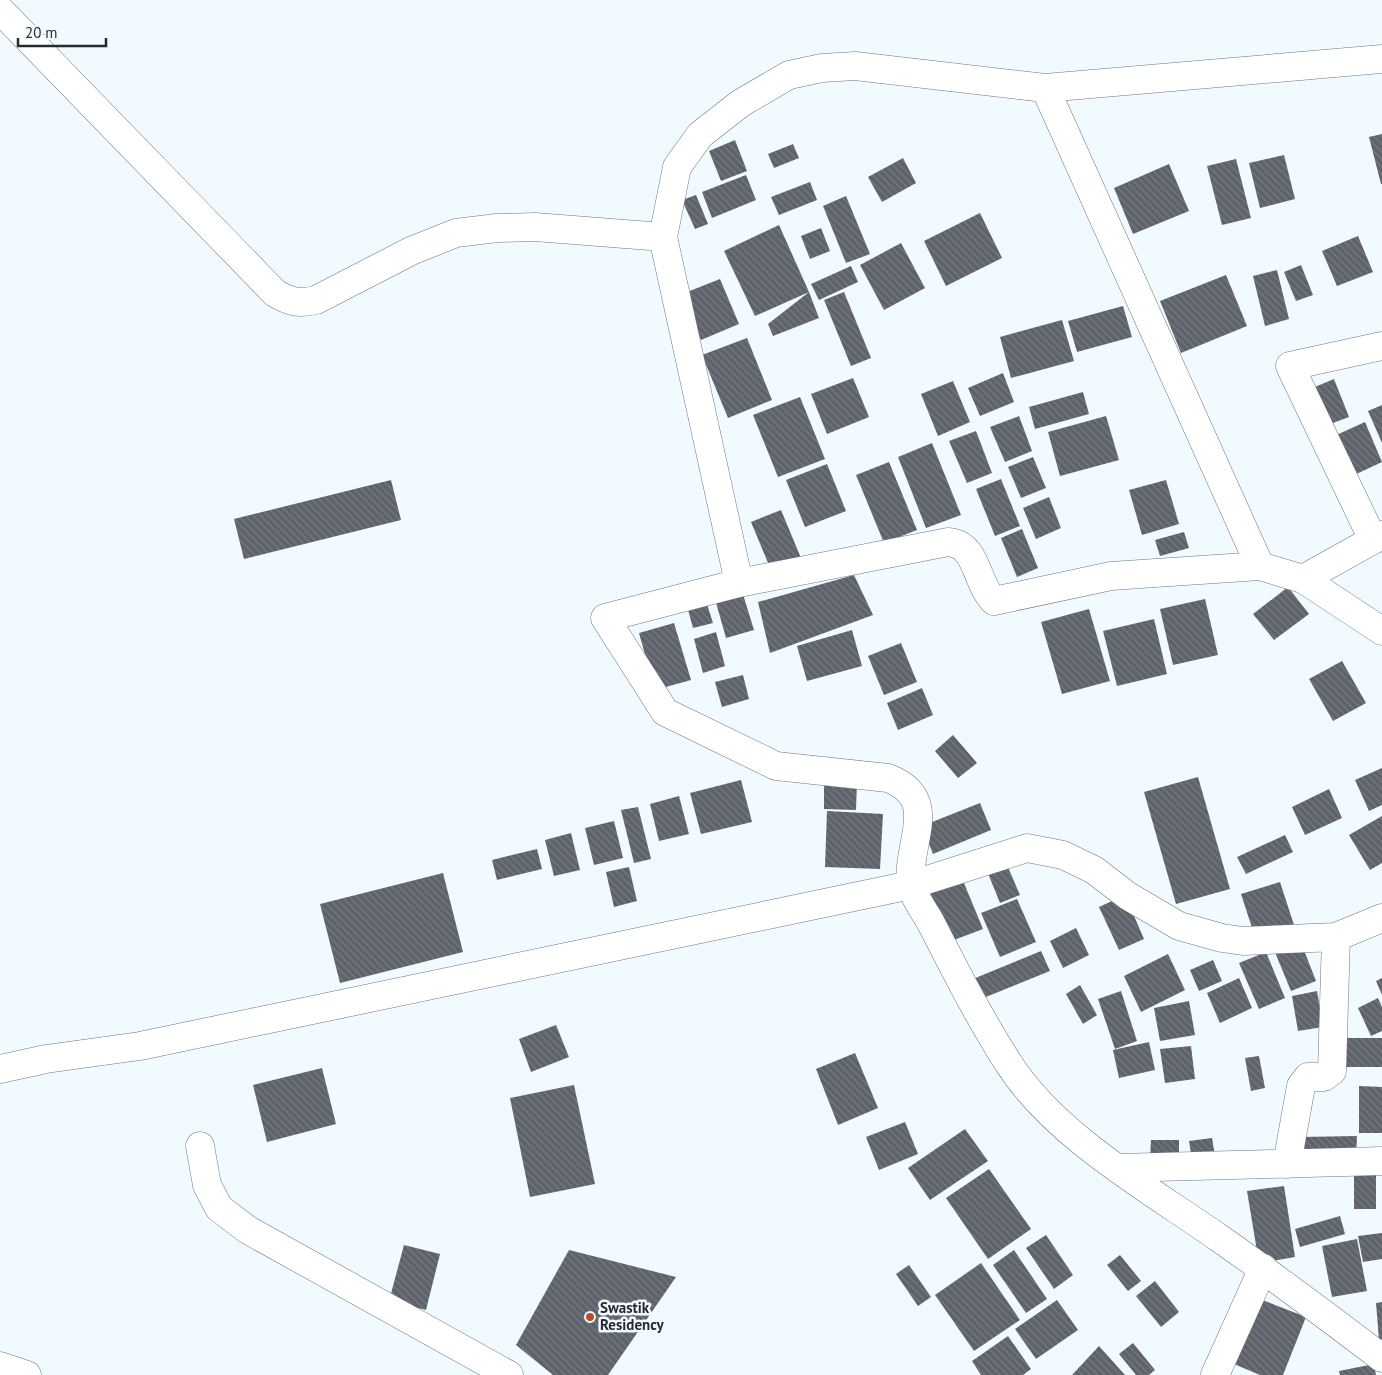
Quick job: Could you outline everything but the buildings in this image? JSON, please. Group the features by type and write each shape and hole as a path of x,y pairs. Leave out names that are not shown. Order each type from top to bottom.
{"street":[{"path":"0,10 275,293 290,302 302,303 316,300 411,251 456,233 497,228 535,227 662,238"},
{"path":"739,583 662,238 676,167 700,135 740,103 789,75 822,68 856,66 1045,88 1382,59"},
{"path":"1045,88 1260,566"},
{"path":"1302,580 1377,538 1290,366 1382,346"},
{"path":"1382,631 1302,580 1260,566 1111,576 994,601 981,583 970,554 962,546 948,542 739,583 605,618 665,712 776,766 888,778 904,785 911,792 918,810 911,885 982,1021 1014,1073 1055,1120 1117,1168 1262,1268 1382,1358"},
{"path":"0,1069 46,1059 140,1046 911,885 1027,848 1063,855 1094,870 1128,896 1179,926 1242,941 1336,937 1382,918"},
{"path":"1287,1164 1301,1086 1308,1077 1324,1077 1332,1071 1336,937"},
{"path":"200,1146 207,1185 219,1208 248,1230 509,1375"},
{"path":"1117,1168 1382,1161"},
{"path":"1215,1375 1262,1268"},
{"path":"0,1366 27,1375"}],"place":[{"name":"Swastik Residency","path":"590,1317"}]}
